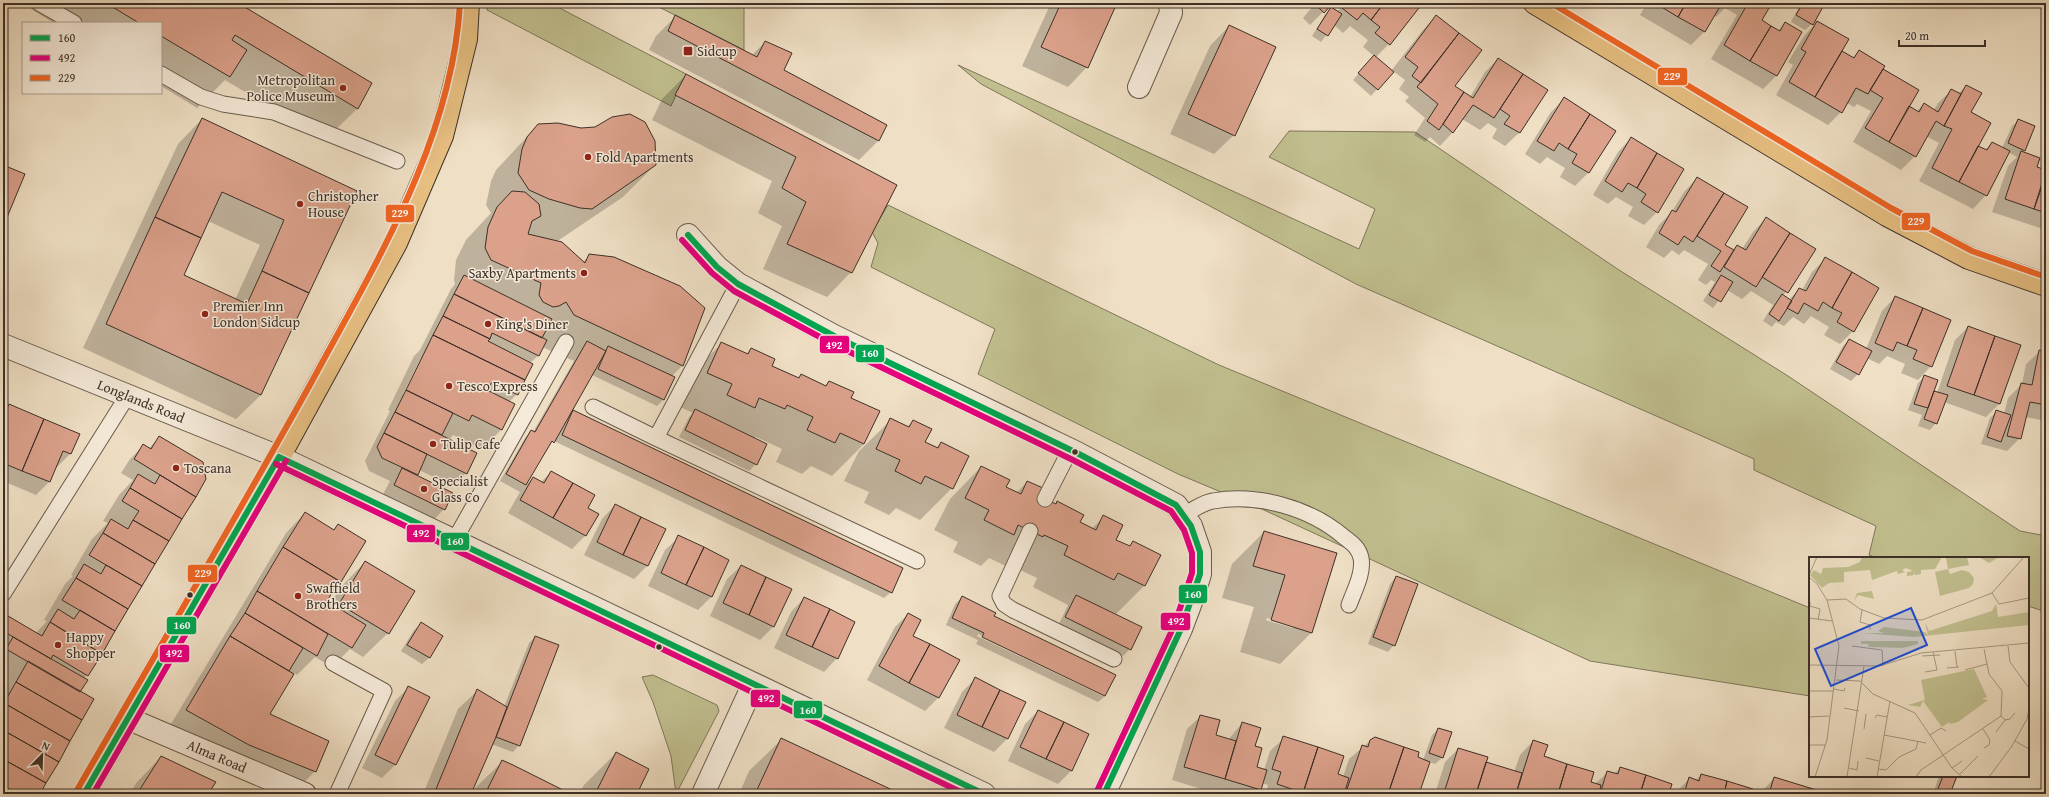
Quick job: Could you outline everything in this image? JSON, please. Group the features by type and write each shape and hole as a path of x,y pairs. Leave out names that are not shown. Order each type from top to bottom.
{"main road":[{"path":"84,794 129,719 279,457 396,243 442,136 466,39 468,3"},
{"path":"1535,3 1887,215 1969,258 2046,285"}],"street":[{"path":"1139,87 1171,13 1170,3"},
{"path":"688,235 717,267 738,284 834,336 1070,450 1176,506 1183,515 1191,526 1200,552 1200,574 1181,629 1104,794"},
{"name":"Longlands Road","path":"3,345 279,457 753,685 984,794"},
{"path":"703,794 753,685"},
{"name":"Alma Road","path":"129,719 305,794"}],"lane":[{"path":"39,3 72,22"},
{"path":"162,75 201,97 223,104 274,112 397,161"},
{"path":"656,438 738,284"},
{"path":"454,541 566,342"},
{"path":"3,594 128,395"},
{"path":"593,407 916,561"},
{"path":"1045,499 1070,450"},
{"path":"1183,515 1211,501 1251,499 1288,507 1338,532 1356,547 1361,558 1362,567 1349,605"},
{"path":"1030,531 1000,596 1004,604 1013,610 1114,659"},
{"path":"333,663 384,691 336,794"}],"shaded area":[{"path":"487,3 550,3 686,74 671,106 487,10"},
{"path":"651,3 744,3 744,50"},
{"path":"958,65 1359,249 1375,209 1269,157 1289,131 1415,132 1619,270 1788,376 2020,531 2046,536 2046,612 2029,606 2029,557 1875,557 1869,555 1876,526 1754,470 1754,459 1356,284 981,84"},
{"path":"888,205 1219,365 1809,608 1809,696 1590,661 1264,510 1178,474 978,374 995,329 871,267 878,243 872,232"},
{"path":"653,675 717,705 719,711 676,794 671,756 653,702 642,677"}],"building":[{"path":"106,3 238,3 372,83 358,109 235,35 232,40 247,50 230,77 162,37 162,22 137,22"},
{"path":"1061,3 1117,3 1088,68 1041,47"},
{"path":"1333,3 1324,13 1315,4"},
{"path":"1346,3 1384,3 1371,20 1363,13 1357,20 1342,8"},
{"path":"1384,3 1422,4 1390,45 1375,33 1380,27 1371,20"},
{"path":"1655,3 1686,3 1678,17"},
{"path":"1686,3 1722,3 1705,32 1678,17"},
{"path":"1748,3 1772,3 1762,20 1771,26 1750,61 1724,45"},
{"path":"1803,3 1825,3 1813,25 1796,15"},
{"path":"1331,7 1342,14 1328,36 1317,29"},
{"name":"Sidcup","path":"675,15 757,57 765,41 792,53 784,70 887,125 879,141 668,31"},
{"path":"1436,15 1459,33 1421,83 1412,76 1418,67 1405,57"},
{"path":"1817,21 1849,39 1815,97 1789,82 1806,52 1801,49"},
{"path":"1785,22 1802,32 1777,76 1750,61 1771,26 1780,31"},
{"path":"1229,25 1276,47 1235,136 1188,114"},
{"path":"1459,33 1482,50 1455,86 1464,92 1439,130 1427,121 1438,104 1417,87"},
{"path":"1859,50 1885,66 1868,94 1856,88 1842,113 1815,97 1842,51 1854,58"},
{"path":"1374,55 1394,72 1378,90 1358,73"},
{"path":"1498,58 1523,74 1494,118 1473,105 1453,133 1443,124 1464,92 1473,98"},
{"path":"1883,69 1919,90 1889,142 1865,128 1883,98 1870,90"},
{"name":"Sidcup","path":"686,74 897,185 852,273 787,244 806,202 782,188 796,157 675,95"},
{"path":"1523,74 1548,90 1520,133 1504,124 1510,116 1500,109"},
{"path":"1966,85 1982,93 1971,112 1991,123 1959,182 1932,168 1952,129 1944,126"},
{"path":"1951,89 1961,94 1944,126 1936,121 1916,157 1889,142 1909,106 1919,112 1924,103 1938,112"},
{"path":"1564,97 1590,114 1568,149 1559,143 1554,151 1537,141"},
{"name":"Fold Apartments","path":"630,114 645,122 655,141 656,165 592,209 580,208 549,199 529,190 518,173 522,149 527,137 538,124 558,123 581,128 595,127 612,117"},
{"path":"1590,114 1616,131 1589,173 1572,163 1577,154 1568,149"},
{"name":"Christopher House","path":"202,118 357,191 309,293 262,271 284,220 222,192 201,238 155,217"},
{"path":"2018,119 2035,126 2025,151 2008,143"},
{"path":"1631,137 1657,153 1637,188 1628,183 1622,192 1605,181"},
{"path":"1992,142 2010,151 1987,196 1959,182 1978,146 1987,150"},
{"path":"2021,151 2040,158 2037,167 2046,170 2034,209 2005,199"},
{"path":"1657,153 1684,169 1658,213 1641,202 1646,194 1637,188"},
{"path":"3,165 25,174 3,227"},
{"path":"2046,175 2046,213 2034,209"},
{"path":"1697,177 1724,193 1693,242 1684,236 1678,245 1659,233 1672,210 1676,212"},
{"name":"Saxby Apartments","path":"512,191 525,192 539,204 541,216 532,221 528,234 562,242 585,263 589,254 614,257 680,286 705,308 683,366 574,315 566,302 559,306 553,307 543,302 539,295 541,283 491,260 485,248 488,227 497,207"},
{"path":"1724,193 1748,207 1725,245 1734,250 1720,272 1711,266 1721,251 1697,236"},
{"name":"Premier Inn London Sidcup","path":"155,217 201,238 184,275 247,304 262,271 309,293 261,395 106,324"},
{"path":"1766,217 1790,233 1756,287 1724,267 1737,245 1746,250"},
{"path":"1790,233 1816,249 1788,293 1762,277"},
{"path":"1825,257 1852,272 1832,308 1823,302 1818,311 1804,303 1798,314 1787,308 1799,288 1806,291"},
{"path":"1852,272 1879,288 1854,332 1837,322 1842,313 1832,308"},
{"path":"464,275 552,319 542,338 454,294"},
{"path":"1721,275 1733,282 1721,302 1709,295"},
{"name":"King's Diner","path":"454,294 547,340 539,356 492,333 490,339 443,316"},
{"path":"1782,294 1792,301 1779,321 1769,314"},
{"path":"1895,296 1923,308 1907,346 1897,342 1893,351 1875,343"},
{"path":"1923,308 1951,320 1932,367 1913,359 1917,350 1907,346"},
{"path":"443,316 490,339 488,341 533,364 525,380 433,335"},
{"path":"1968,326 1995,336 1974,395 1947,386"},
{"name":"Tesco Express","path":"433,335 525,380 518,395 492,382 487,390 515,404 502,430 472,415 469,421 406,390"},
{"path":"1995,336 2021,345 2000,404 1974,395"},
{"path":"1849,339 1872,351 1859,375 1836,362"},
{"path":"587,341 606,351 554,443 552,441 526,485 506,474 531,430 535,432"},
{"path":"721,342 748,354 751,348 775,359 772,366 799,378 801,374 826,386 829,381 854,392 851,398 880,411 864,444 840,433 835,443 807,430 813,417 787,405 785,409 759,398 755,408 727,395 732,384 707,373"},
{"path":"608,346 675,377 664,400 598,369"},
{"path":"2039,350 2046,351 2046,405 2030,402 2021,439 2007,436 2021,383 2032,385"},
{"path":"1924,375 1938,380 1928,408 1914,404"},
{"path":"406,390 453,413 442,435 395,412"},
{"path":"1934,391 1948,395 1937,424 1924,419"},
{"path":"9,404 44,419 22,471 3,463 3,440 8,428 3,426 3,418"},
{"path":"695,409 767,444 757,465 685,430"},
{"path":"573,410 903,568 892,593 562,435"},
{"path":"1996,410 2011,415 2001,442 1987,437"},
{"name":"Tulip Cafe","path":"395,412 477,453 467,474 384,433"},
{"path":"890,418 909,427 913,420 932,429 925,442 938,448 941,442 969,456 953,489 925,476 921,484 895,471 900,460 876,449"},
{"path":"44,419 80,434 71,454 63,451 50,482 22,471"},
{"path":"384,433 427,454 418,475 382,458 377,447"},
{"name":"Toscana","path":"159,436 203,462 206,479 196,497 134,459 143,444 151,449"},
{"path":"981,466 1010,480 1006,487 1021,494 1027,481 1043,488 1039,496 1056,504 1057,501 1084,515 1080,522 1096,530 1103,515 1123,525 1116,540 1130,546 1133,541 1161,555 1145,586 1118,573 1114,580 1064,555 1068,546 1044,535 1043,537 1018,525 1014,535 984,520 989,510 965,498"},
{"name":"Specialist Glass Co","path":"402,468 453,493 445,510 394,485"},
{"path":"551,471 573,483 553,518 520,500 533,477 544,483"},
{"path":"138,474 155,484 160,475 196,497 182,519 130,488"},
{"path":"573,483 595,495 588,508 599,514 586,536 553,518"},
{"path":"130,488 182,519 169,541 133,520 139,511 122,501"},
{"path":"615,504 641,517 623,555 597,542"},
{"path":"305,512 334,530 338,524 366,541 341,582 283,547"},
{"path":"641,517 666,529 648,566 623,555"},
{"path":"111,519 128,529 133,520 169,541 155,564 103,533"},
{"path":"1264,531 1337,553 1312,633 1271,620 1285,575 1253,566"},
{"path":"103,533 155,564 142,586 89,555"},
{"path":"678,535 704,547 686,585 661,573"},
{"name":"Swaffield Brothers","path":"283,547 339,581 327,601 366,625 352,648 257,591"},
{"path":"704,547 729,560 712,597 686,585"},
{"path":"365,561 415,591 389,634 339,604"},
{"path":"84,564 101,574 106,565 142,586 128,609 76,578"},
{"path":"741,565 766,577 749,615 723,603"},
{"path":"1396,576 1418,584 1395,646 1373,637"},
{"path":"766,577 792,589 774,627 749,615"},
{"path":"76,578 128,609 115,631 62,600"},
{"path":"257,591 328,634 317,656 245,613"},
{"path":"1076,595 1142,627 1131,650 1065,617"},
{"path":"962,596 996,613 994,616 1116,675 1105,696 982,637 984,633 952,618"},
{"path":"804,597 830,609 812,647 786,635"},
{"path":"58,609 74,619 80,610 115,631 102,654 50,622"},
{"path":"830,609 855,622 838,659 812,647"},
{"name":"Happy Shopper","path":"3,613 42,636 50,622 102,654 88,676 53,655 51,659 3,631"},
{"path":"245,613 303,648 289,671 230,636"},
{"path":"908,613 921,620 913,636 930,644 909,683 879,666"},
{"path":"421,622 443,636 430,658 407,645"},
{"path":"230,636 294,674 270,714 329,741 316,772 249,745 186,710"},
{"path":"535,636 559,645 520,746 496,737"},
{"path":"13,637 88,680 80,692 6,649"},
{"path":"930,644 960,660 939,698 909,683"},
{"path":"28,661 94,699 82,720 16,682"},
{"path":"975,677 1000,690 982,727 957,715"},
{"path":"16,682 82,720 70,741 4,703"},
{"path":"408,686 430,697 396,765 375,755"},
{"path":"477,689 507,707 496,737 471,794 434,794"},
{"path":"1000,690 1026,702 1008,739 982,727"},
{"path":"4,703 70,741 59,762 3,730"},
{"path":"1038,710 1064,722 1046,759 1020,747"},
{"path":"1200,715 1220,720 1216,735 1236,741 1225,779 1184,767"},
{"path":"1064,722 1089,734 1072,771 1046,759"},
{"path":"1242,722 1261,728 1255,746 1262,748 1257,767 1267,770 1261,790 1225,779"},
{"path":"1438,728 1452,732 1443,758 1429,753"},
{"path":"3,730 59,762 46,783 3,759"},
{"path":"1283,736 1318,747 1303,793 1277,784 1281,772 1272,769"},
{"path":"1375,737 1404,747 1388,794 1362,794 1347,789 1362,745 1368,747 1370,740"},
{"path":"781,738 901,794 755,794"},
{"path":"1533,740 1548,745 1544,756 1567,764 1558,794 1516,794"},
{"path":"1318,747 1344,756 1338,774 1349,778 1344,794 1303,793"},
{"path":"1404,747 1419,752 1418,757 1430,762 1419,794 1388,794"},
{"path":"1458,748 1488,757 1476,794 1444,793"},
{"path":"616,752 649,769 637,794 595,794"},
{"path":"161,756 216,782 208,794 137,794"},
{"path":"3,759 46,783 40,794 18,794 3,786"},
{"path":"502,760 513,765 571,794 485,794"},
{"path":"1486,762 1522,773 1516,794 1476,794"},
{"path":"1567,764 1594,772 1591,782 1601,785 1599,794 1558,794"},
{"path":"1620,767 1646,775 1640,794 1600,794 1607,771 1618,774"},
{"path":"1701,774 1727,781 1724,794 1684,794 1689,777 1699,781"},
{"path":"1646,775 1672,784 1670,790 1680,794 1640,794"},
{"path":"1774,777 1810,788 1809,794 1769,794"},
{"path":"1943,777 1957,777 1950,794 1936,794"},
{"path":"1727,781 1753,789 1752,794 1724,794"},
{"path":"3,786 18,794 3,794"},
{"path":"1810,788 1832,794 1809,794"}],"transit line":[{"name":"229","path":"77,790 311,383 384,247 426,153 442,104 454,54 460,3"},
{"name":"229","path":"1551,3 1891,208 1972,251 2046,277"},
{"name":"160","path":"688,235 717,267 738,284 834,336 1077,453 1176,505 1191,526 1200,552 1200,574 1181,629 1104,794"},
{"name":"492","path":"682,240 712,273 734,291 831,343 1073,460 1171,511 1184,530 1192,553 1192,573 1174,626 1097,791"},
{"name":"160","path":"279,457 984,794"},
{"name":"160","path":"84,794 279,457"},
{"name":"492","path":"93,794 286,461"},
{"name":"492","path":"276,464 965,794"}],"place":[{"name":"Sidcup","path":"688,51"},
{"name":"Metropolitan Police Museum","path":"343,88"},
{"name":"Fold Apartments","path":"588,157"},
{"name":"Christopher House","path":"300,204"},
{"name":"Saxby Apartments","path":"584,273"},
{"name":"Premier Inn London Sidcup","path":"205,314"},
{"name":"King's Diner","path":"488,324"},
{"name":"Tesco Express","path":"449,386"},
{"name":"Tulip Cafe","path":"433,444"},
{"name":"Toscana","path":"176,468"},
{"name":"Specialist Glass Co","path":"424,489"},
{"name":"Swaffield Brothers","path":"298,596"},
{"name":"Happy Shopper","path":"58,645"}]}
